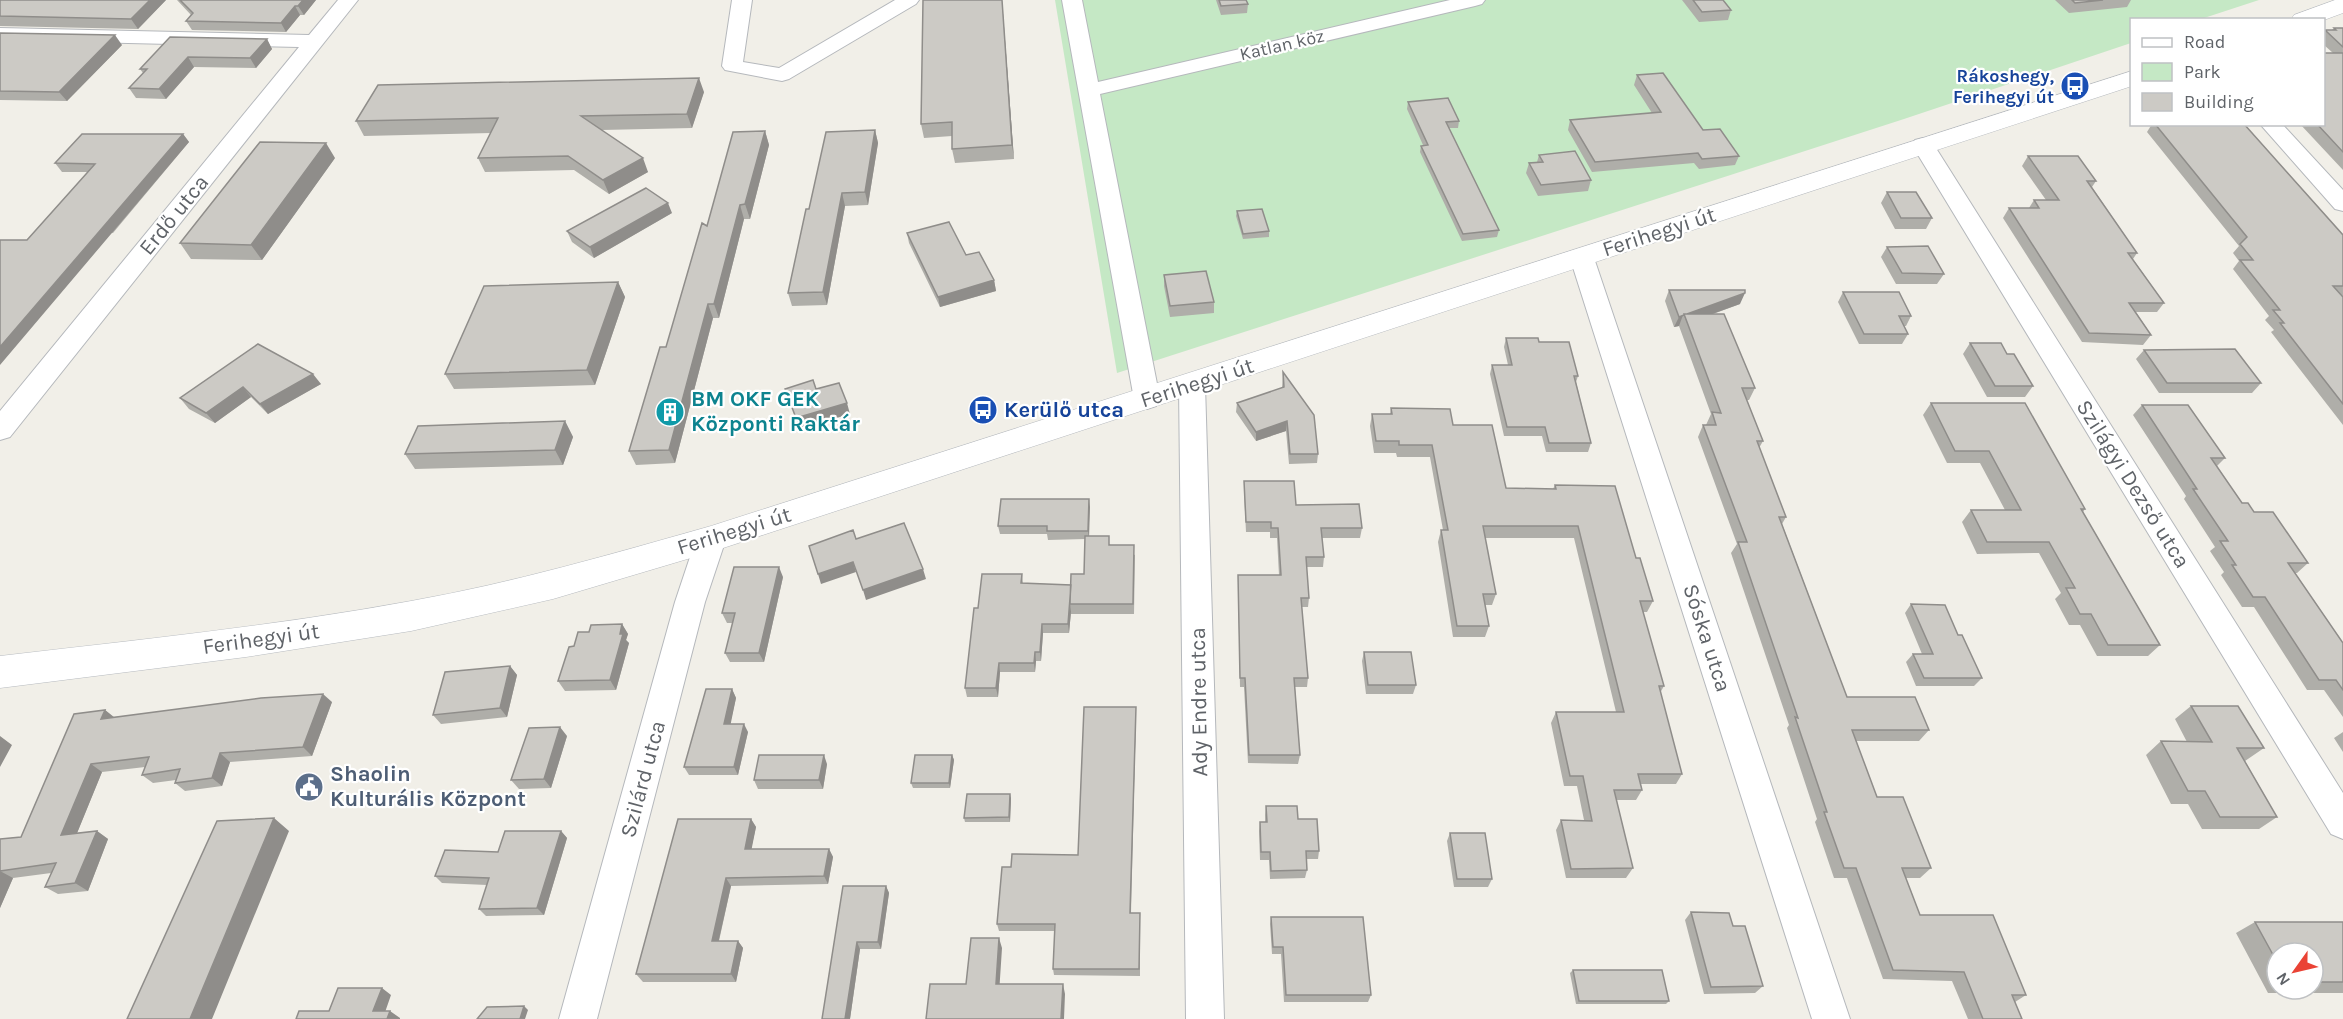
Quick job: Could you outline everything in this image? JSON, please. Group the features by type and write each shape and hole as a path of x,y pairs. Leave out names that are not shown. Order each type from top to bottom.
{"main road":[{"path":"2307,18 2343,5"},
{"name":"Ferihegyi út","path":"0,672 246,642 411,616 553,585 711,539 1192,385 2130,79"}],"street":[{"name":"Erdő utca","path":"0,430 348,0"},
{"path":"742,0 732,66 782,75 909,0"},
{"path":"1072,0 1147,399"},
{"name":"Katlan köz","path":"1088,91 1476,0"},
{"path":"0,34 314,40"},
{"path":"2272,126 2343,204"},
{"name":"Szilágyi Dezső utca","path":"1923,145 2343,823"},
{"name":"Sóska utca","path":"1582,258 1831,1019"},
{"name":"Ady Endre utca","path":"1192,385 1205,1019"},
{"name":"Szilárd utca","path":"578,1019 690,602 711,539"}],"green space":[{"path":"1055,0 2259,0 2204,18 2130,18 2130,43 1904,119 1117,373"}],"building":[{"path":"0,0 150,0 131,19 0,16"},
{"path":"180,0 303,0 281,23 186,21 193,13"},
{"path":"923,0 1002,0 1012,145 952,149 952,122 921,124"},
{"path":"1219,0 1246,0 1248,4 1221,6"},
{"path":"1693,0 1723,0 1731,10 1702,12"},
{"path":"2072,0 2103,0 2075,3"},
{"path":"2334,28 2343,28 2343,47 2325,30 2336,30"},
{"path":"0,33 115,35 59,92 0,91"},
{"path":"170,37 267,39 250,58 188,57 159,89 129,88 147,69 140,69"},
{"path":"2325,53 2343,53 2343,152 2319,126 2325,126"},
{"path":"1663,73 1703,130 1720,129 1739,156 1702,159 1698,153 1595,162 1570,120 1661,112 1637,75"},
{"path":"699,78 687,114 581,116 643,158 603,180 568,156 478,158 498,118 356,121 378,85"},
{"path":"1448,98 1459,121 1446,122 1499,230 1463,234 1421,146 1428,145 1408,102"},
{"path":"2157,126 2246,126 2343,235 2343,286 2333,286 2343,297 2343,404 2280,323 2284,323 2273,310 2280,310 2240,260 2253,260 2240,244 2247,237"},
{"path":"875,130 865,192 842,193 823,292 788,293 826,132"},
{"path":"765,131 745,204 740,205 714,304 708,304 669,450 629,451 660,347 666,347 702,223 707,226 733,132"},
{"path":"82,134 183,134 0,347 0,240 27,240 95,164 55,163"},
{"path":"260,142 326,143 251,245 180,243"},
{"path":"1575,151 1591,180 1541,185 1529,163 1543,162 1539,155"},
{"path":"2028,156 2078,156 2096,181 2087,181 2137,253 2128,253 2164,303 2129,303 2151,335 2089,333 2009,208 2039,208 2034,200 2059,200"},
{"path":"646,188 668,203 590,247 567,231"},
{"path":"1887,192 1916,192 1932,218 1901,218"},
{"path":"1262,209 1269,231 1243,234 1237,211"},
{"path":"949,222 966,255 979,252 994,280 938,297 907,233"},
{"path":"1928,246 1944,274 1902,273 1887,247"},
{"path":"1206,271 1214,302 1170,306 1164,275"},
{"path":"618,282 587,370 445,374 484,286"},
{"path":"1669,290 1745,290 1745,293 1679,317"},
{"path":"1843,292 1899,292 1911,316 1899,316 1908,334 1864,334"},
{"path":"1684,314 1724,314 1755,388 1742,388 1763,441 1757,441 1786,517 1779,517 1847,697 1915,697 1929,730 1852,730 1877,797 1903,797 1931,868 1902,868 1920,915 1993,915 2026,995 2012,995 2022,1019 1983,1019 1964,972 1893,970 1856,868 1844,868 1795,717 1798,718 1738,542 1747,542 1703,425 1716,425 1712,412 1721,413"},
{"path":"1506,338 1538,338 1539,342 1569,342 1578,376 1574,376 1591,443 1549,443 1545,427 1507,427 1492,365 1512,365"},
{"path":"1970,343 2001,343 2007,354 2014,354 2033,386 1995,386"},
{"path":"258,344 313,374 260,404 243,387 206,413 180,398"},
{"path":"2235,349 2261,383 2167,383 2144,350"},
{"path":"1283,372 1314,415 1318,454 1290,454 1287,421 1256,432 1237,403 1284,387"},
{"path":"813,380 816,389 839,383 847,403 796,418 785,389"},
{"path":"1931,403 2025,403 2085,509 2081,509 2160,645 2108,645 2091,614 2080,614 2066,588 2075,588 2049,542 1987,542 1971,510 2021,510 1989,451 1955,451"},
{"path":"2142,405 2188,405 2225,458 2211,458 2242,503 2248,503 2254,512 2273,512 2308,563 2288,563 2343,643 2343,690 2336,680 2319,680 2265,597 2253,597 2232,565 2236,565 2220,541 2228,541"},
{"path":"1391,408 1450,409 1453,425 1492,425 1506,488 1556,489 1555,485 1615,486 1636,558 1640,558 1653,601 1640,601 1664,686 1659,686 1682,774 1638,774 1642,790 1614,790 1633,868 1571,869 1561,820 1592,821 1583,776 1570,776 1556,712 1624,712 1578,526 1483,526 1496,594 1483,594 1489,626 1457,626 1441,530 1448,530 1432,445 1399,445 1399,441 1376,441 1372,414 1392,414"},
{"path":"565,421 555,450 405,454 418,426"},
{"path":"1244,481 1294,481 1296,505 1359,504 1362,528 1321,528 1324,557 1306,557 1309,598 1301,598 1308,678 1294,678 1300,755 1249,755 1245,678 1240,678 1238,575 1281,575 1278,528 1271,528 1271,522 1246,522"},
{"path":"1001,499 1089,499 1088,531 1047,531 1047,526 998,526"},
{"path":"904,523 923,569 863,590 853,562 818,574 809,546 853,530 856,539"},
{"path":"1085,536 1109,536 1109,545 1134,545 1133,604 1070,604 1071,574 1084,574"},
{"path":"734,567 779,567 759,653 725,653 735,613 722,613"},
{"path":"982,574 1022,574 1021,583 1071,585 1068,624 1042,624 1040,652 1035,652 1034,663 999,663 996,688 965,688 974,608 978,608"},
{"path":"1911,604 1945,605 1958,635 1962,635 1982,678 1924,678 1913,654 1933,654"},
{"path":"622,624 620,634 623,634 610,680 558,681 569,647 574,646 578,632 589,632 591,625"},
{"path":"1364,652 1411,652 1416,685 1368,685"},
{"path":"510,666 500,708 433,715 445,672"},
{"path":"706,689 732,689 724,724 744,724 734,767 684,767"},
{"path":"323,694 303,747 220,753 212,778 175,783 180,769 142,775 149,757 91,764 61,835 97,831 75,883 45,887 56,863 0,871 0,839 21,837 74,714 105,710 101,719 261,698"},
{"path":"2191,706 2238,706 2264,748 2237,748 2277,817 2220,817 2205,791 2188,791 2161,741 2212,742"},
{"path":"1084,707 1136,707 1130,913 1140,913 1139,969 1053,969 1055,924 997,924 1002,867 1011,867 1012,854 1078,855"},
{"path":"560,727 544,779 511,780 529,728"},
{"path":"759,755 824,755 819,780 754,780"},
{"path":"915,755 952,755 949,783 911,783"},
{"path":"967,794 1010,794 1009,817 964,818"},
{"path":"1266,806 1297,806 1298,819 1317,819 1319,851 1306,851 1307,870 1271,871 1270,852 1261,852 1260,822 1267,822"},
{"path":"274,818 190,1019 127,1019 217,821"},
{"path":"678,819 751,819 745,849 829,849 824,876 726,878 712,941 738,941 731,974 636,974"},
{"path":"505,831 561,831 537,908 479,909 489,878 435,876 445,850 498,852"},
{"path":"1450,833 1485,833 1492,879 1457,879"},
{"path":"843,886 886,886 878,942 857,942 845,1019 822,1019"},
{"path":"1691,912 1729,913 1733,926 1745,926 1763,986 1711,987"},
{"path":"1271,917 1363,917 1371,995 1286,995 1283,947 1273,947"},
{"path":"2255,922 2343,922 2343,982 2325,982 2325,941 2265,941"},
{"path":"971,938 999,938 996,984 1063,984 1061,1019 926,1019 930,984 966,984"},
{"path":"1573,970 1662,970 1669,1001 1579,1001"},
{"path":"338,988 382,988 373,1011 390,1011 387,1019 296,1019 299,1011 329,1011"},
{"path":"524,1006 520,1019 477,1019 487,1007"}],"place":[{"name":"Rákoshegy, Ferihegyi út","path":"2075,86"},
{"name":"Kerülő utca","path":"983,410"},
{"name":"BM OKF GEK Központi Raktár","path":"670,412"},
{"name":"Shaolin Kulturális Központ","path":"309,787"}]}
